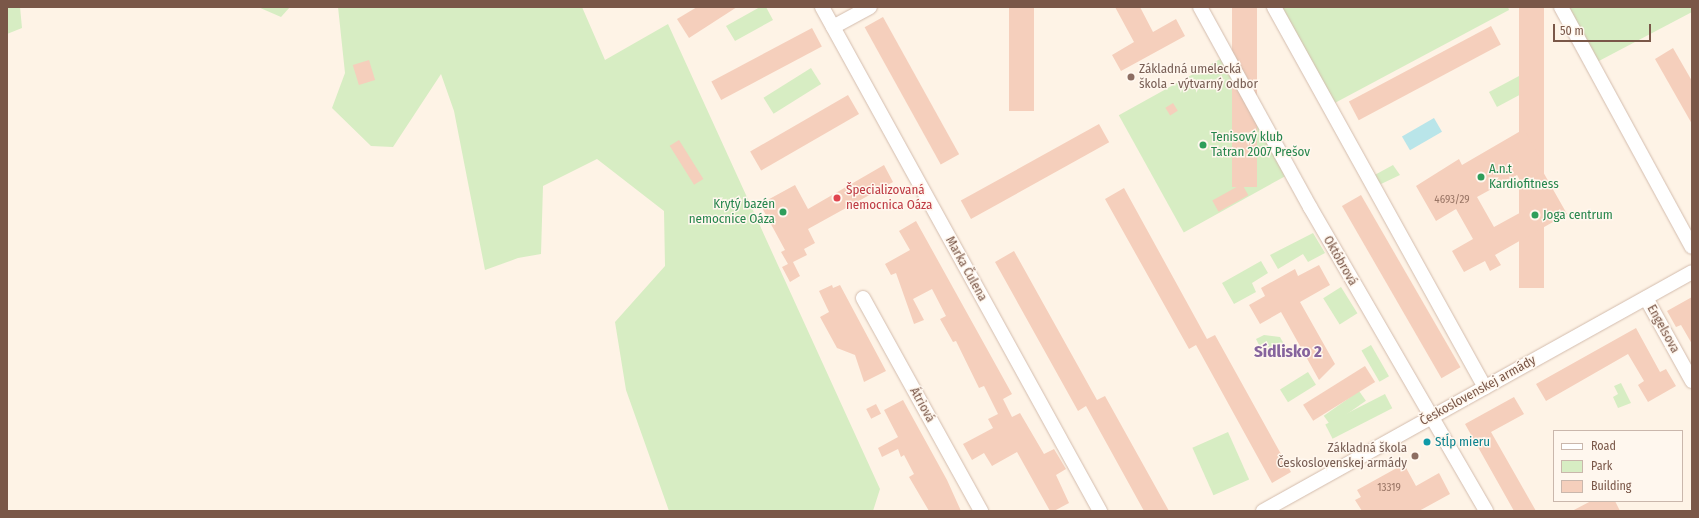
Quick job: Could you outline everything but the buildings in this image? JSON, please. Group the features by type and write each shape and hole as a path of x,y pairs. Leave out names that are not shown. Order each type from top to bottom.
{"street":[{"name":"Marka Čulena","path":"822,7 1100,511"},
{"path":"833,27 870,7"},
{"name":"Októbrová","path":"1200,7 1301,191 1421,402 1432,416 1486,511"},
{"path":"1274,7 1357,160 1485,387"},
{"path":"1561,7 1692,247"},
{"name":"Československej armády","path":"1263,511 1692,272"},
{"name":"Átriová","path":"863,298 981,511"},
{"name":"Engelsova","path":"1646,298 1692,381"}],"green space":[{"path":"7,7 20,7 22,28 7,34"},
{"path":"258,7 290,7 281,17"},
{"path":"338,7 582,7 605,60 668,24 880,489 873,511 669,511 626,390 615,322 665,266 664,211 597,159 543,186 541,254 518,258 485,270 454,111 441,74 393,147 371,146 332,108 345,73"},
{"path":"760,7 766,7 773,20 735,41 726,26"},
{"path":"1278,7 1508,7 1509,10 1331,105"},
{"path":"1567,7 1692,7 1692,12 1597,62"},
{"name":"Tenisový klub Tatran 2007 Prešov","path":"1222,58 1287,175 1184,232 1119,115"},
{"path":"811,68 821,84 774,114 764,98"},
{"path":"1519,76 1527,91 1497,107 1489,92"},
{"path":"1393,165 1400,175 1381,184 1371,177"},
{"path":"1313,233 1325,253 1308,262 1303,254 1278,269 1270,255"},
{"path":"1261,261 1268,273 1252,283 1256,292 1234,304 1222,283"},
{"path":"1341,287 1357,313 1340,324 1323,298"},
{"path":"1264,335 1280,337 1284,344 1264,355 1256,339"},
{"path":"1371,345 1389,376 1379,382 1361,350"},
{"path":"1308,372 1316,385 1288,402 1280,389"},
{"path":"1621,383 1631,403 1618,408 1613,397 1618,394 1614,386"},
{"path":"1359,391 1366,401 1331,425 1324,416"},
{"path":"1385,394 1392,408 1333,439 1325,424"},
{"path":"1228,432 1249,480 1214,495 1192,448"}],"water":[{"path":"1434,118 1442,132 1410,150 1402,136"}],"place":[{"name":"Základná umelecká škola - výtvarný odbor","path":"1131,77"},
{"name":"Tenisový klub Tatran 2007 Prešov","path":"1203,145"},
{"name":"A.n.t Kardiofitness","path":"1481,177"},
{"name":"Špecializovaná nemocnica Oáza","path":"837,198"},
{"name":"Krytý bazén nemocnice Oáza","path":"783,212"},
{"name":"Joga centrum","path":"1535,215"},
{"name":"Stĺp mieru","path":"1427,442"},
{"name":"Základná škola Československej armády","path":"1415,456"}],"district":[{"name":"Sídlisko 2","path":"1288,352"}]}
